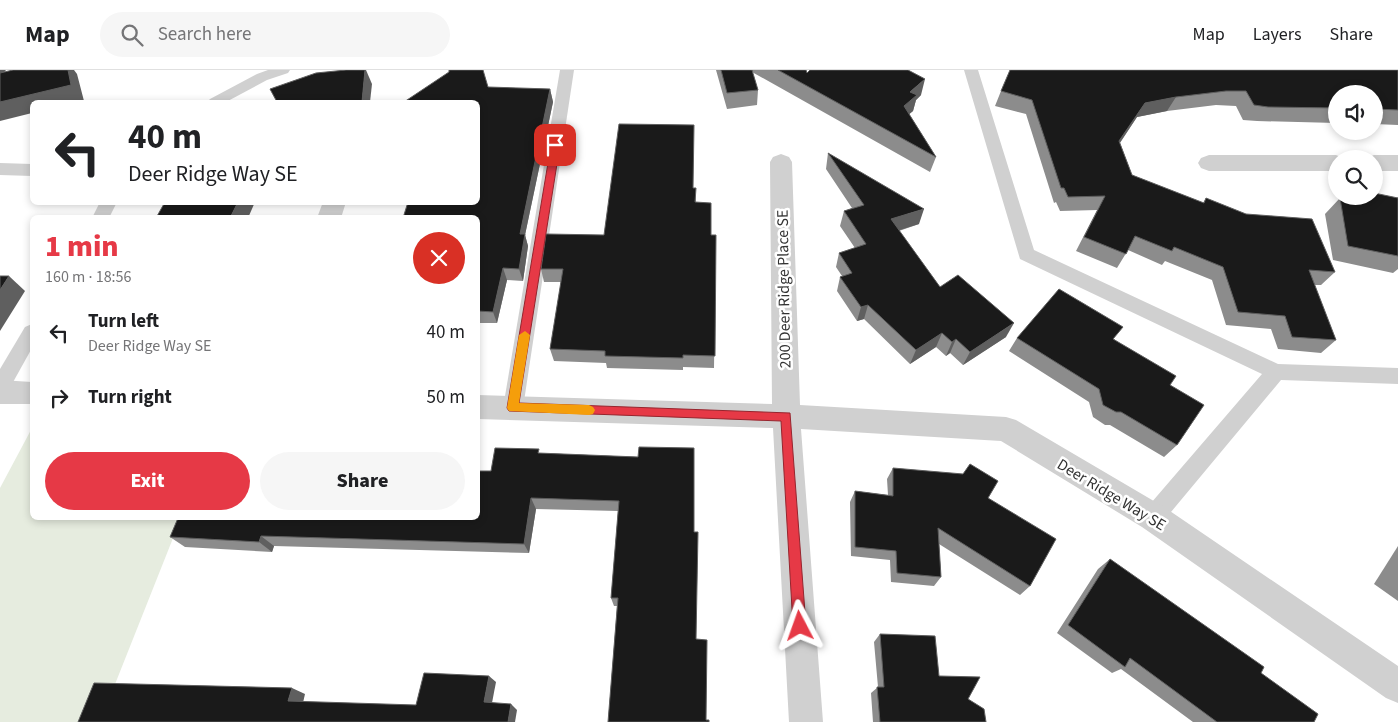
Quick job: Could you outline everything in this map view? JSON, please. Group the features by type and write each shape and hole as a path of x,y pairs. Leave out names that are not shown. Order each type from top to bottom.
{"street":[{"name":"200 Deer Ridge Place SE","path":"780,162 786,416"},
{"path":"1209,164 1328,163"},
{"path":"1383,163 1398,163"},
{"path":"0,392 30,393"},
{"name":"Deer Ridge Way SE","path":"480,407 786,416 1006,430 1152,517 1398,686"},
{"path":"786,416 806,722"}],"lane":[{"path":"219,100 262,77 283,70"},
{"path":"513,408 567,70"},
{"path":"971,70 1026,254 1276,372 1398,376"},
{"path":"0,169 30,170"},
{"path":"0,386 30,335"},
{"path":"1152,517 1276,372"}],"shaded area":[{"path":"30,432 30,520 180,520 100,722 0,722 0,488"}],"building":[{"path":"13,70 68,70 71,85 0,102 0,73"},
{"path":"365,70 362,100 276,100 270,89 316,73"},
{"path":"449,70 483,70 488,87 550,89 520,234 525,234 519,269 503,268 493,312 480,311 480,215 404,215 407,205 480,205 480,100 407,100 449,72"},
{"path":"721,70 752,70 758,90 727,93"},
{"path":"778,70 806,70 807,73 810,70 908,70 925,79 910,92 917,95 904,106 936,157"},
{"path":"1010,70 1398,70 1398,110 1383,109 1383,85 1328,85 1328,108 1254,105 1246,91 1226,91 1145,103 1119,141 1132,175 1204,203 1206,198 1246,214 1312,219 1335,272 1309,270 1336,340 1292,337 1285,316 1238,312 1223,267 1174,247 1172,251 1135,236 1126,254 1084,237 1105,196 1068,197 1064,188 1061,188 1032,100 1001,91"},
{"path":"619,124 694,125 693,188 696,188 695,202 711,203 711,235 716,235 715,356 683,355 683,358 605,356 605,351 550,349 563,269 541,269 546,234 604,235"},
{"path":"828,153 924,209 891,219 940,287 958,275 1014,323 970,352 956,339 952,342 942,333 916,350 868,305 861,307 840,277 852,273 839,253 866,244 844,211 864,205"},
{"path":"1383,195 1398,198 1398,256 1348,246 1341,205 1383,205"},
{"path":"163,205 236,205 232,215 158,215"},
{"path":"0,276 9,276 0,290"},
{"path":"1059,289 1123,327 1113,339 1176,376 1170,385 1204,405 1177,445 1121,412 1116,412 1103,405 1099,389 1017,338"},
{"path":"639,447 694,448 694,532 698,532 696,639 707,640 706,720 709,720 709,722 608,722 618,598 611,598 619,501 531,498 524,544 261,536 259,542 170,537 177,520 480,520 480,471 491,471 495,448 539,449 538,453 638,457"},
{"path":"970,464 998,481 988,498 1056,539 1030,586 938,528 941,577 897,573 896,551 855,547 855,491 893,496 893,468 963,474"},
{"path":"1110,559 1264,667 1261,673 1318,714 1314,722 1217,722 1130,658 1125,667 1068,625"},
{"path":"880,634 935,636 939,676 980,677 968,699 984,709 986,722 880,722 877,687 884,687"},
{"path":"424,673 489,676 484,702 511,704 508,722 78,722 94,683 292,688 288,701 416,705"}],"slow traffic":[{"path":"525,335 513,408 589,410"}],"route":[{"path":"555,145 513,408 786,416 800,626"}]}
